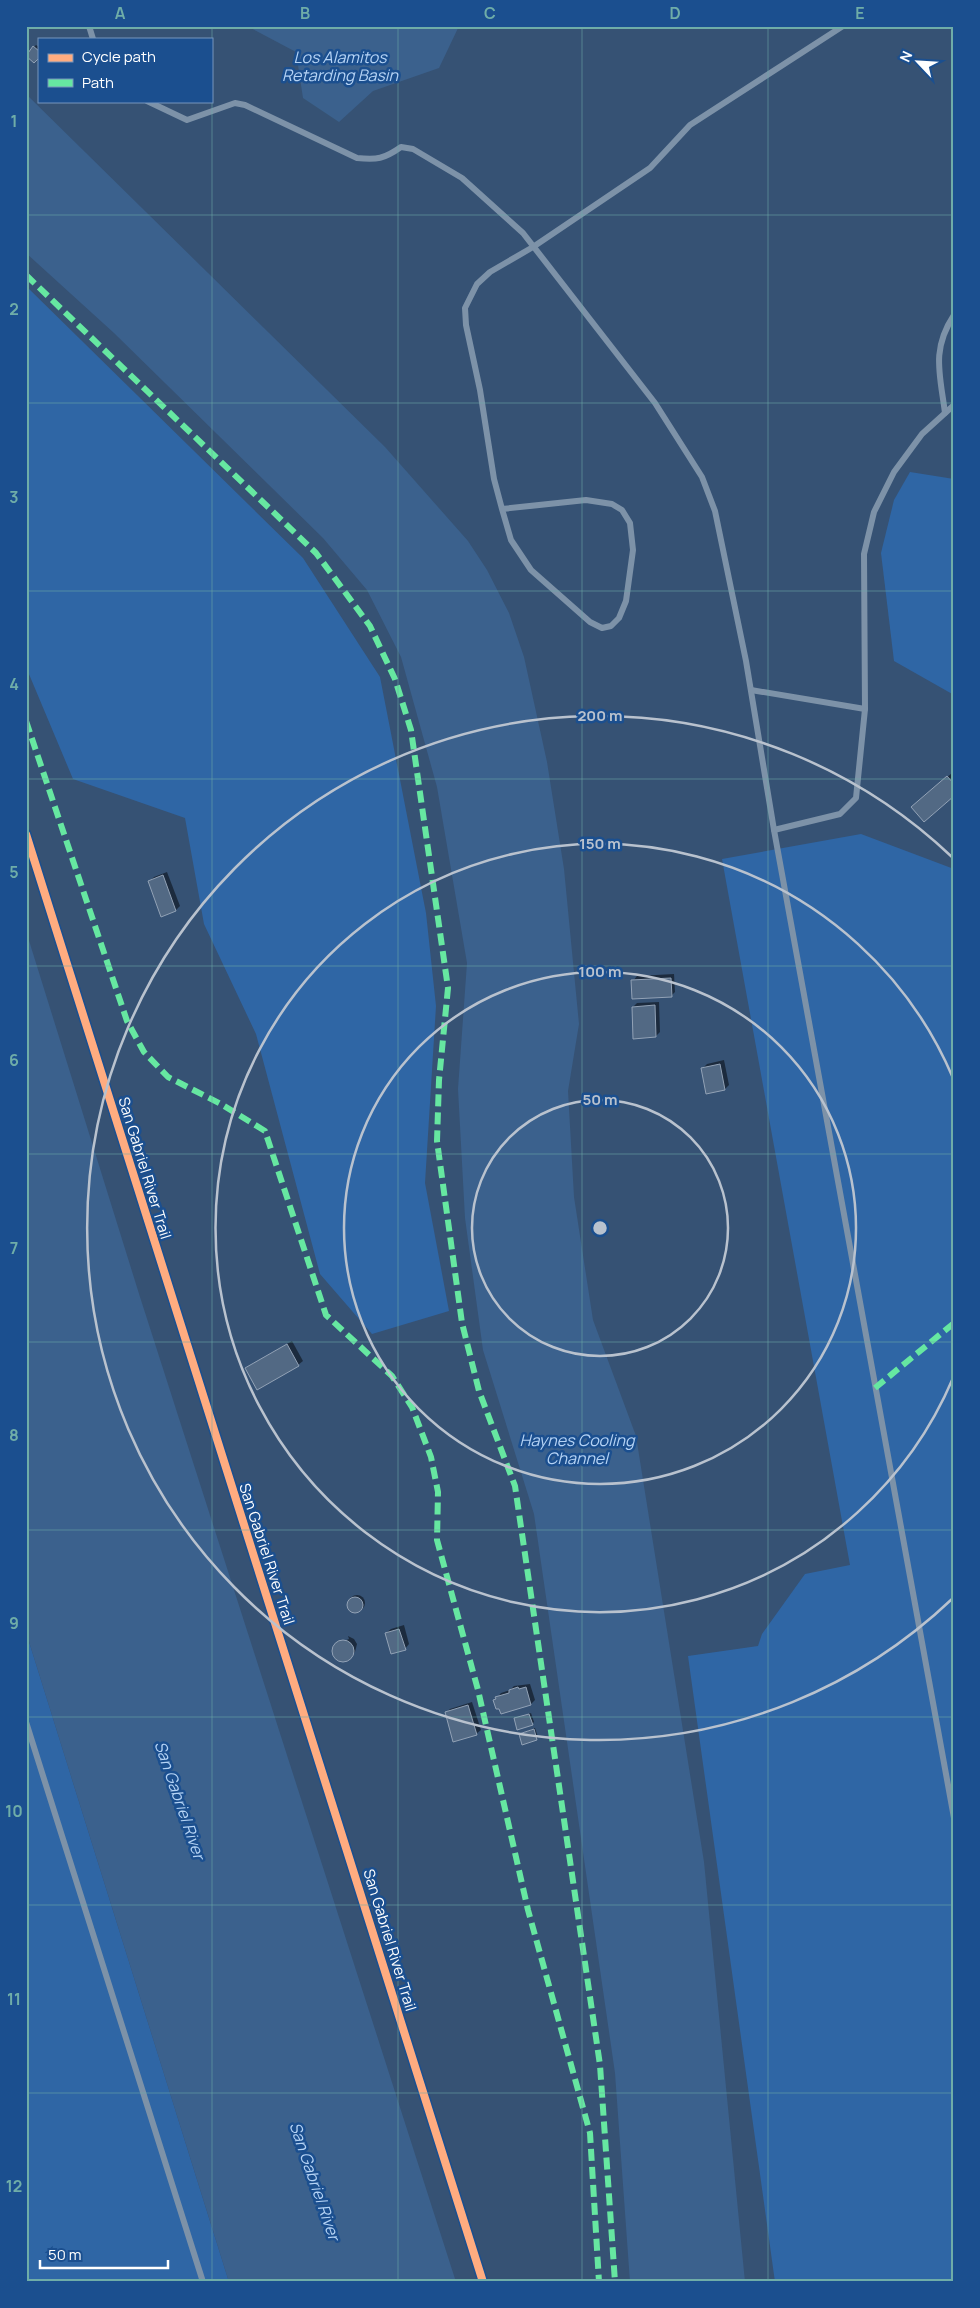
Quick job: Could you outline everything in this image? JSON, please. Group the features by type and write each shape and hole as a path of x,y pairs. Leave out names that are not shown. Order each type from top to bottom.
{"lane":[{"path":"89,26 93,38"},
{"path":"502,508 586,500 612,504 622,510 630,523 633,550 626,601 619,618 611,626 602,628 590,622 550,589 532,570 510,540 494,478 480,390 466,325 465,308 477,284 490,272 534,247 650,168 690,125 843,26"},
{"path":"149,102 188,120 236,103 245,105 357,158 373,159 387,157 401,147 413,149 462,178 523,233 655,403 702,477 715,511 751,690 774,830 954,1818"},
{"path":"946,412 938,354 946,327 954,315"},
{"path":"774,830 840,814 856,798 865,709 864,554 874,512 894,472 922,434 954,405"},
{"path":"751,690 865,709"},
{"path":"26,1722 203,2282"}],"shaded area":[{"path":"26,286 303,558 380,677 426,913 436,1006 425,1183 449,1311 372,1334 320,1274 256,1034 204,924 185,818 73,779 26,667"},
{"path":"910,472 954,479 954,695 894,661 881,553 894,500"},
{"path":"861,834 954,869 954,2282 775,2282 688,1656 758,1646 762,1634 805,1574 850,1565 722,859"},
{"path":"26,1632 229,2282 26,2282"}],"water":[{"name":"Los Alamitos Retarding Basin","path":"247,26 459,26 439,68 373,91 339,122 303,98 296,52"},
{"name":"Haynes Cooling Channel","path":"26,94 385,447 468,541 487,570 509,613 524,657 547,762 564,869 579,1024 568,1091 574,1197 593,1320 636,1436 704,1862 745,2282 630,2282 615,2073 534,1514 483,1350 465,1218 458,1089 467,963 437,787 401,657 367,590 323,538 114,333 26,253"},
{"name":"San Gabriel River","path":"26,931 140,1297 456,2282 229,2282 26,1632"}],"building":[{"path":"33,46 38,50 38,59 34,63 26,56"},
{"path":"947,776 954,784 954,796 924,822 911,807"},
{"path":"163,875 176,911 161,917 148,881"},
{"path":"671,978 672,997 632,999 631,980"},
{"path":"655,1005 656,1037 633,1039 632,1007"},
{"path":"720,1064 725,1090 706,1094 701,1068"},
{"path":"287,1344 299,1366 257,1390 245,1368"},
{"path":"352,1597 358,1597 363,1602 361,1611 352,1613 347,1608 347,1602"},
{"path":"399,1629 406,1650 391,1654 385,1633"},
{"path":"343,1640 353,1647 354,1651 347,1661 343,1662 333,1655 332,1651 339,1641"},
{"path":"518,1687 519,1689 526,1687 531,1705 501,1714 499,1709 496,1709 493,1700 496,1699 495,1697 509,1693 509,1690"},
{"path":"468,1705 477,1735 453,1742 445,1712"},
{"path":"529,1714 533,1725 517,1730 514,1718"},
{"path":"534,1729 537,1740 522,1745 519,1734"}],"marked path":[{"path":"26,275 316,553 370,626 395,679 411,730 448,988 439,1080 437,1141 462,1323 479,1391 515,1486 600,2065 615,2282"},
{"path":"26,721 127,1021 144,1052 168,1077 221,1104 265,1131 326,1315 392,1376 412,1407 431,1457 438,1492 437,1540 478,1690 528,1910 590,2133 599,2282"},
{"path":"875,1388 954,1323"}],"cycle path":[{"name":"San Gabriel River Trail","path":"26,834 483,2282"}]}
